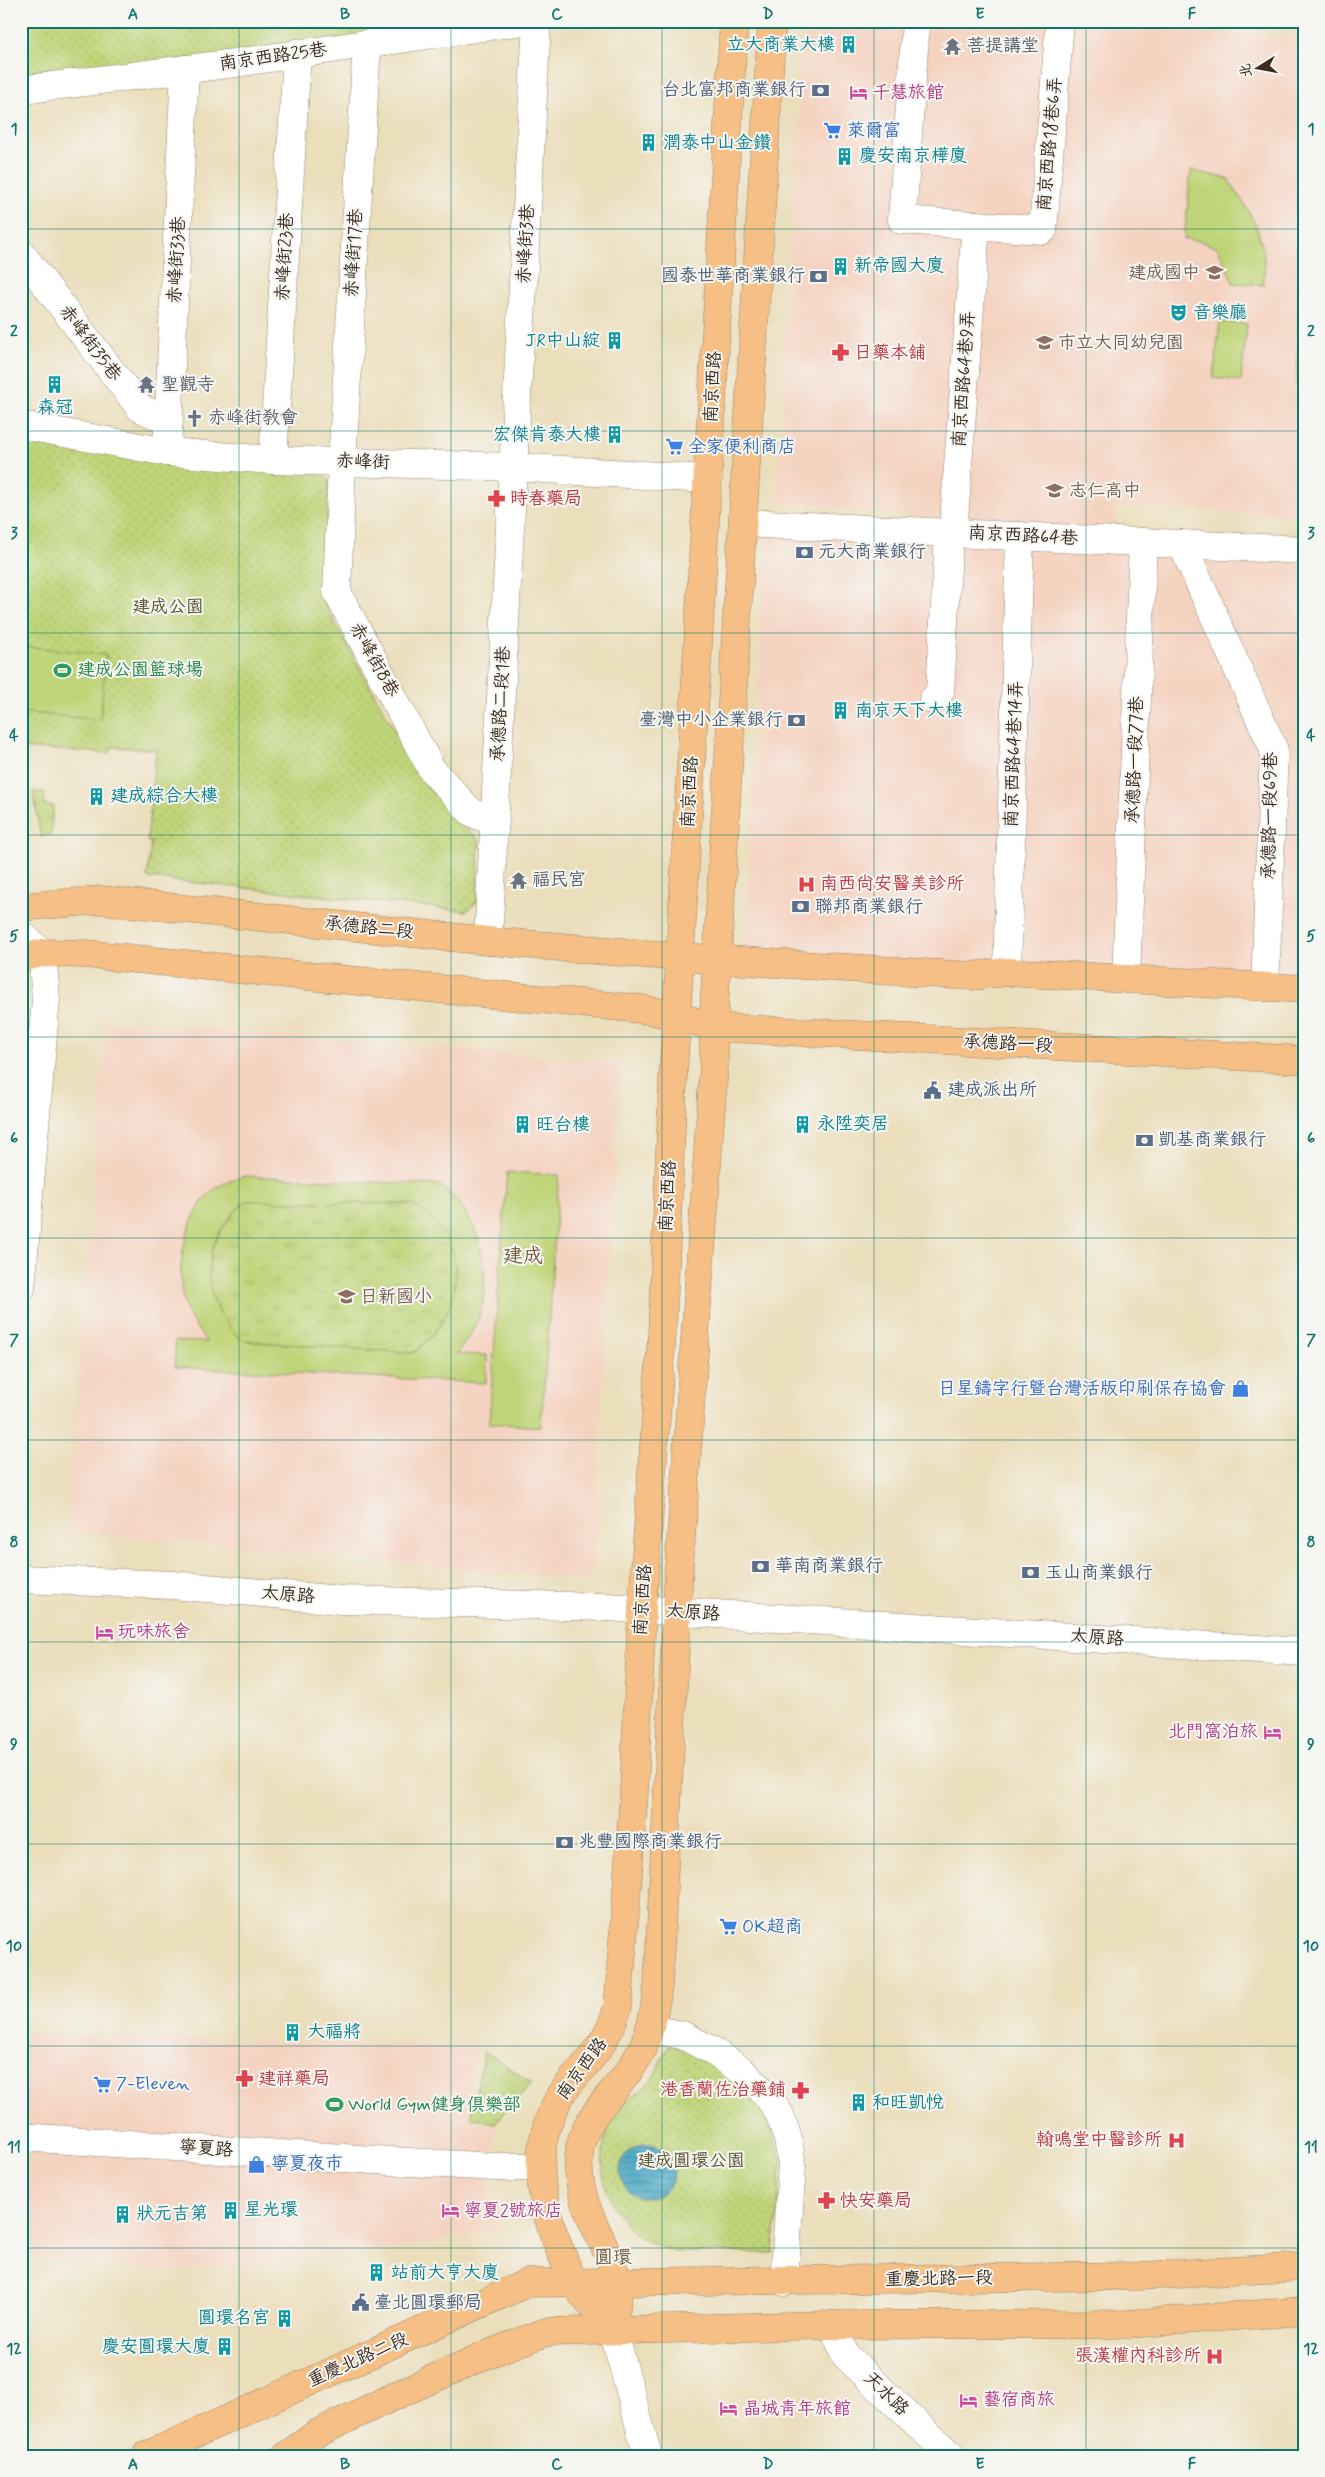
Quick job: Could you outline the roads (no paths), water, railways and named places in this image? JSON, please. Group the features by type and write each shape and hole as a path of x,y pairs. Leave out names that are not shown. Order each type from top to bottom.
{"main road":[{"name":"南京西路","path":"613,2329 574,2282 550,2228 542,2197 540,2167 546,2130 557,2101 573,2078 596,2052 611,2028 618,2007 634,1793 642,1609 662,1335 681,957 734,21"},
{"name":"南京西路","path":"613,2329 617,2282 588,2213 580,2185 579,2154 590,2123 602,2102 634,2065 651,2029 658,1986 677,1612 714,1064 713,1027 772,21"},
{"name":"承德路二段","path":"21,907 101,900 488,941 717,959"},
{"path":"32,956 85,954 641,1010 678,1016 713,1027"},
{"path":"717,959 971,976 1007,972 1304,989"},
{"name":"承德路一段","path":"713,1027 1304,1060"},
{"name":"重慶北路一段","path":"574,2282 784,2282 1140,2276 1304,2267"},
{"name":"重慶北路二段","path":"146,2456 527,2283 574,2282"},
{"path":"286,2456 318,2433 488,2354 546,2332 834,2325 1127,2324 1304,2311"}],"street":[{"name":"南京西路25巷","path":"21,90 186,69 524,21"},
{"name":"赤峰街3巷","path":"514,467 538,21"},
{"path":"916,21 902,220 976,225"},
{"name":"南京西路18巷6弄","path":"976,225 1043,230 1060,21"},
{"name":"赤峰街17巷","path":"342,462 367,44"},
{"name":"赤峰街23巷","path":"273,460 297,53"},
{"name":"赤峰街33巷","path":"167,452 186,69"},
{"name":"南京西路64巷9弄","path":"933,700 940,692 976,225"},
{"name":"赤峰街35巷","path":"21,253 140,408 169,421"},
{"name":"赤峰街","path":"21,425 167,452 273,460 514,467 708,479"},
{"name":"赤峰街8巷","path":"342,462 337,592 432,770 471,812 495,823"},
{"name":"承德路二段1巷","path":"488,941 514,467"},
{"name":"南京西路64巷","path":"743,524 1304,550"},
{"name":"南京西路64巷14弄","path":"1007,972 1020,536"},
{"name":"承德路一段77巷","path":"1126,979 1143,542"},
{"name":"承德路一段69巷","path":"1182,544 1274,750 1265,987"},
{"path":"21,934 32,956 46,999 21,1288"},
{"name":"太原路","path":"21,1578 172,1586 341,1600 642,1609 947,1627 1304,1652"},
{"path":"651,2029 682,2035 711,2050 741,2070 766,2095 780,2115 788,2139 792,2165 784,2282"},
{"name":"寧夏路","path":"21,2137 495,2167 540,2167"},
{"name":"天水路","path":"834,2325 845,2355 951,2456"},
{"name":"南京西路","path":"613,2329 648,2456"}],"water":[{"path":"642,2144 652,2144 662,2148 670,2156 674,2171 670,2186 662,2194 652,2198 642,2198 632,2194 624,2186 620,2176 620,2166 624,2156 632,2148"}],"place":[{"name":"立大商業大樓","path":"849,45"},
{"name":"菩提講堂","path":"953,46"},
{"name":"台北富邦商業銀行","path":"820,90"},
{"name":"千慧旅館","path":"858,93"},
{"name":"萊爾富","path":"833,131"},
{"name":"潤泰中山金鑽","path":"649,143"},
{"name":"慶安南京樺廈","path":"845,156"},
{"name":"新帝國大廈","path":"840,266"},
{"name":"建成國中","path":"1214,273"},
{"name":"國泰世華商業銀行","path":"819,276"},
{"name":"音樂廳","path":"1179,313"},
{"name":"JR中山綻","path":"614,341"},
{"name":"市立大同幼兒園","path":"1044,343"},
{"name":"日藥本舖","path":"840,353"},
{"name":"森冠","path":"55,385"},
{"name":"聖觀寺","path":"147,385"},
{"name":"赤峰街教會","path":"194,418"},
{"name":"宏傑肯泰大樓","path":"615,435"},
{"name":"全家便利商店","path":"674,447"},
{"name":"志仁高中","path":"1055,491"},
{"name":"時春藥局","path":"496,499"},
{"name":"元大商業銀行","path":"804,552"},
{"name":"建成公園籃球場","path":"63,670"},
{"name":"南京天下大樓","path":"841,711"},
{"name":"臺灣中小企業銀行","path":"797,720"},
{"name":"建成綜合大樓","path":"96,796"},
{"name":"福民宮","path":"518,880"},
{"name":"南西尚安醫美診所","path":"806,884"},
{"name":"聯邦商業銀行","path":"801,907"},
{"name":"建成派出所","path":"933,1090"},
{"name":"永陞奕居","path":"803,1124"},
{"name":"旺台樓","path":"522,1125"},
{"name":"凱基商業銀行","path":"1144,1140"},
{"name":"日新國小","path":"346,1297"},
{"name":"日星鑄字行暨台灣活版印刷保存協會","path":"1240,1389"},
{"name":"華南商業銀行","path":"761,1566"},
{"name":"玉山商業銀行","path":"1031,1573"},
{"name":"玩味旅舍","path":"104,1632"},
{"name":"北門窩泊旅","path":"1272,1732"},
{"name":"兆豐國際商業銀行","path":"564,1842"},
{"name":"OK超商","path":"728,1927"},
{"name":"大福將","path":"293,2032"},
{"name":"建祥藥局","path":"244,2079"},
{"name":"7-Eleven","path":"102,2084"},
{"name":"港香蘭佐治藥鋪","path":"800,2090"},
{"name":"和旺凱悅","path":"858,2103"},
{"name":"World Gym健身俱樂部","path":"334,2105"},
{"name":"翰鳴堂中醫診所","path":"1176,2140"},
{"name":"寧夏夜市","path":"257,2164"},
{"name":"快安藥局","path":"826,2201"},
{"name":"星光環","path":"230,2210"},
{"name":"寧夏2號旅店","path":"450,2211"},
{"name":"狀元吉第","path":"122,2214"},
{"name":"站前大亨大廈","path":"377,2273"},
{"name":"臺北圓環郵局","path":"360,2303"},
{"name":"圓環名宮","path":"284,2318"},
{"name":"慶安圓環大廈","path":"224,2347"},
{"name":"張漢權內科診所","path":"1215,2356"},
{"name":"藝宿商旅","path":"969,2400"},
{"name":"晶城青年旅館","path":"729,2409"}],"district":[{"name":"建成","path":"523,1256"},
{"name":"圓環","path":"613,2257"}],"park label":[{"name":"建成公園","path":"168,607"},
{"name":"建成圓環公園","path":"691,2161"}]}
